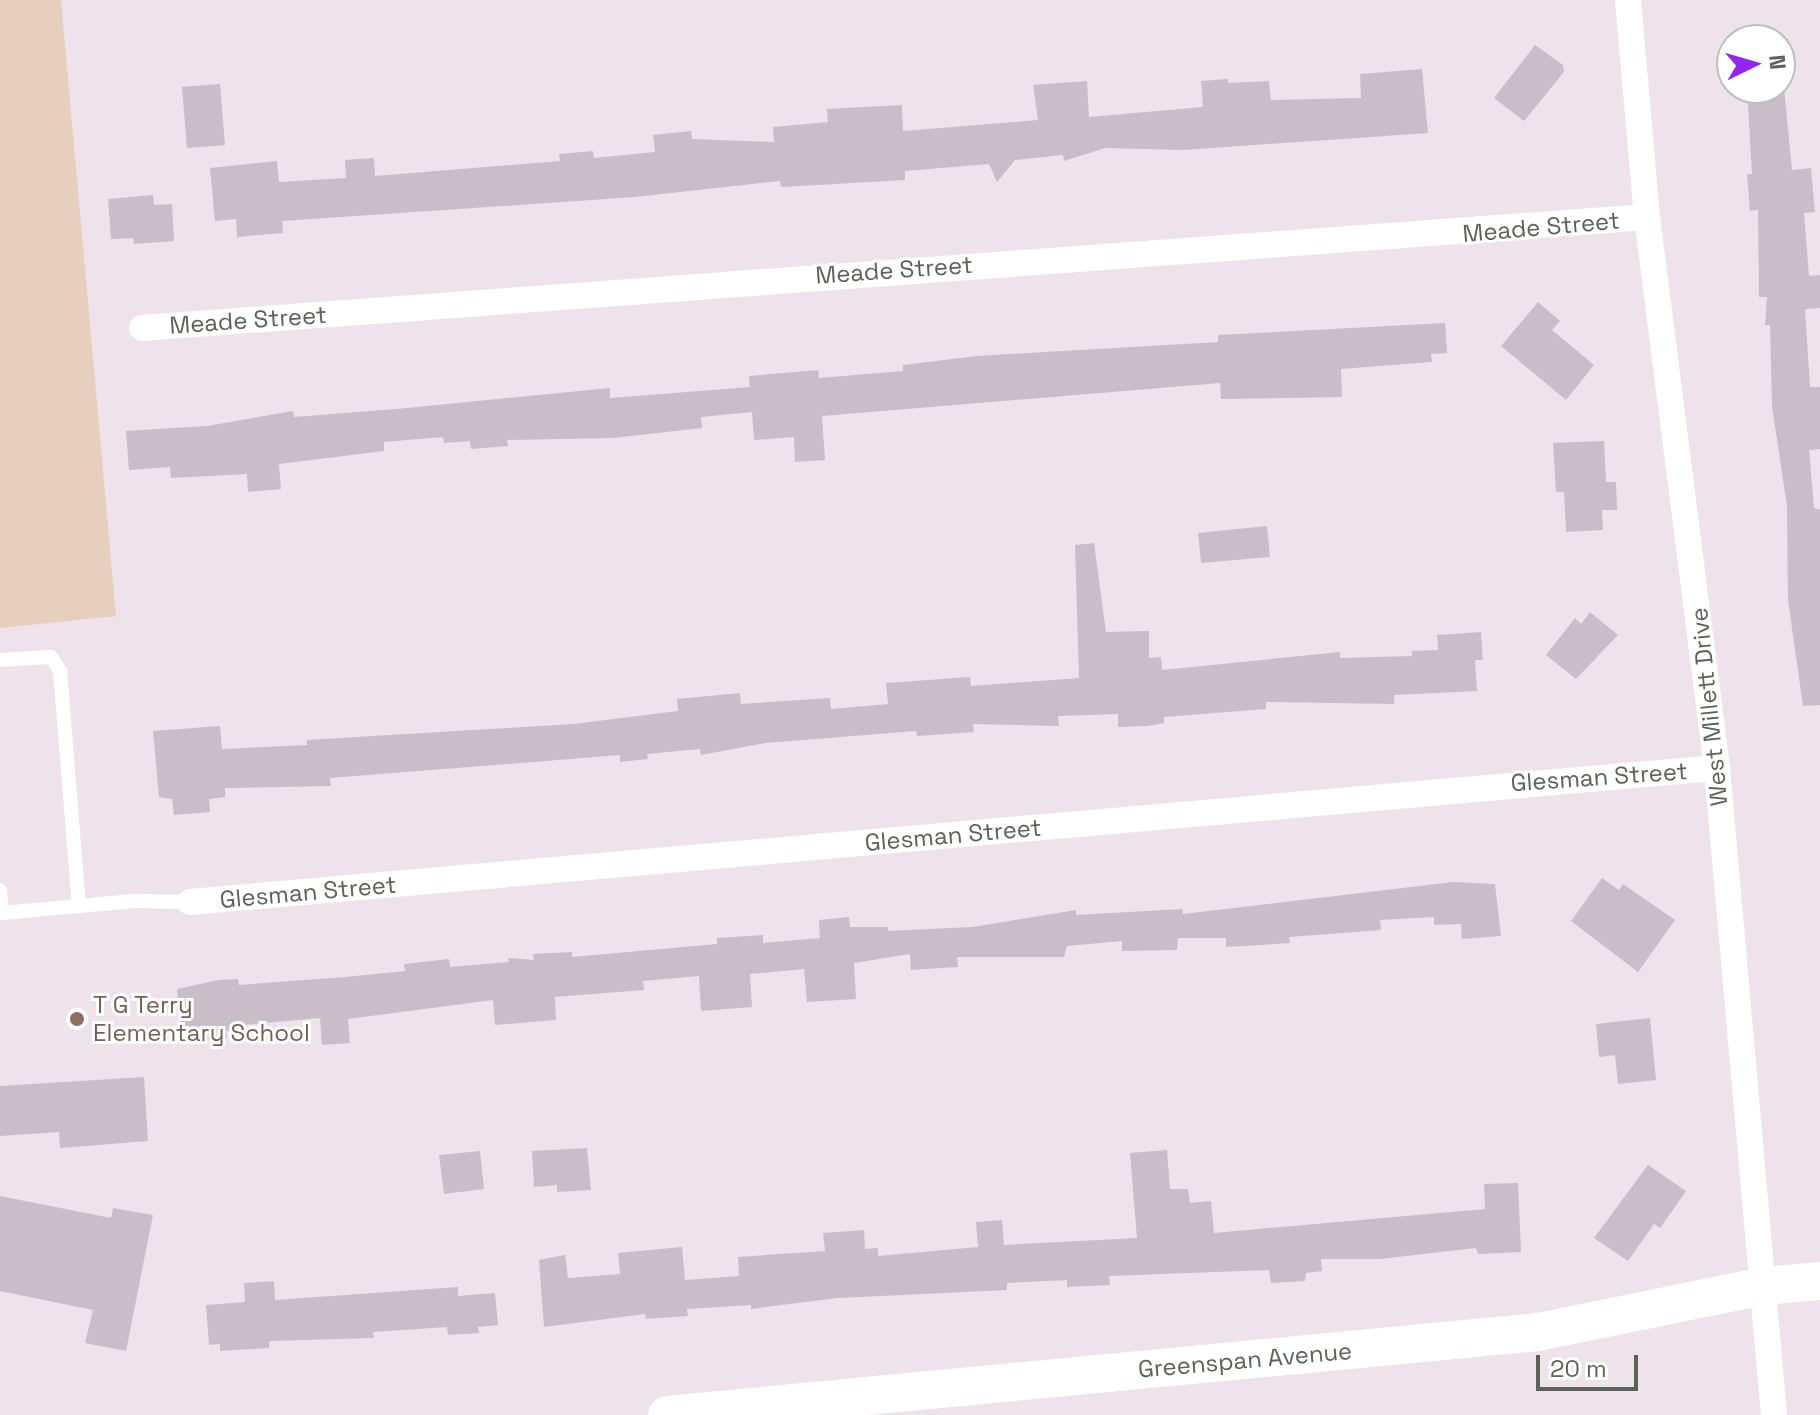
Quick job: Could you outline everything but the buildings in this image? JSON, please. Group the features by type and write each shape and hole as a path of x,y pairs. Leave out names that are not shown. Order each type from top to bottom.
{"street":[{"name":"West Millett Drive","path":"1628,0 1647,217 1717,768 1774,1415"},
{"name":"Meade Street","path":"142,328 1091,254 1423,237 1647,217"},
{"name":"Glesman Street","path":"190,902 1717,768"},
{"name":"Greenspan Avenue","path":"667,1415 1538,1332 1764,1286 1820,1281"}],"lane":[{"path":"0,660 51,657 60,671 79,906"},
{"path":"0,890 2,913 79,906 190,902"}],"shaded area":[{"path":"0,0 61,0 116,616 0,628"}],"place":[{"name":"T G Terry Elementary School","path":"77,1019"}]}
